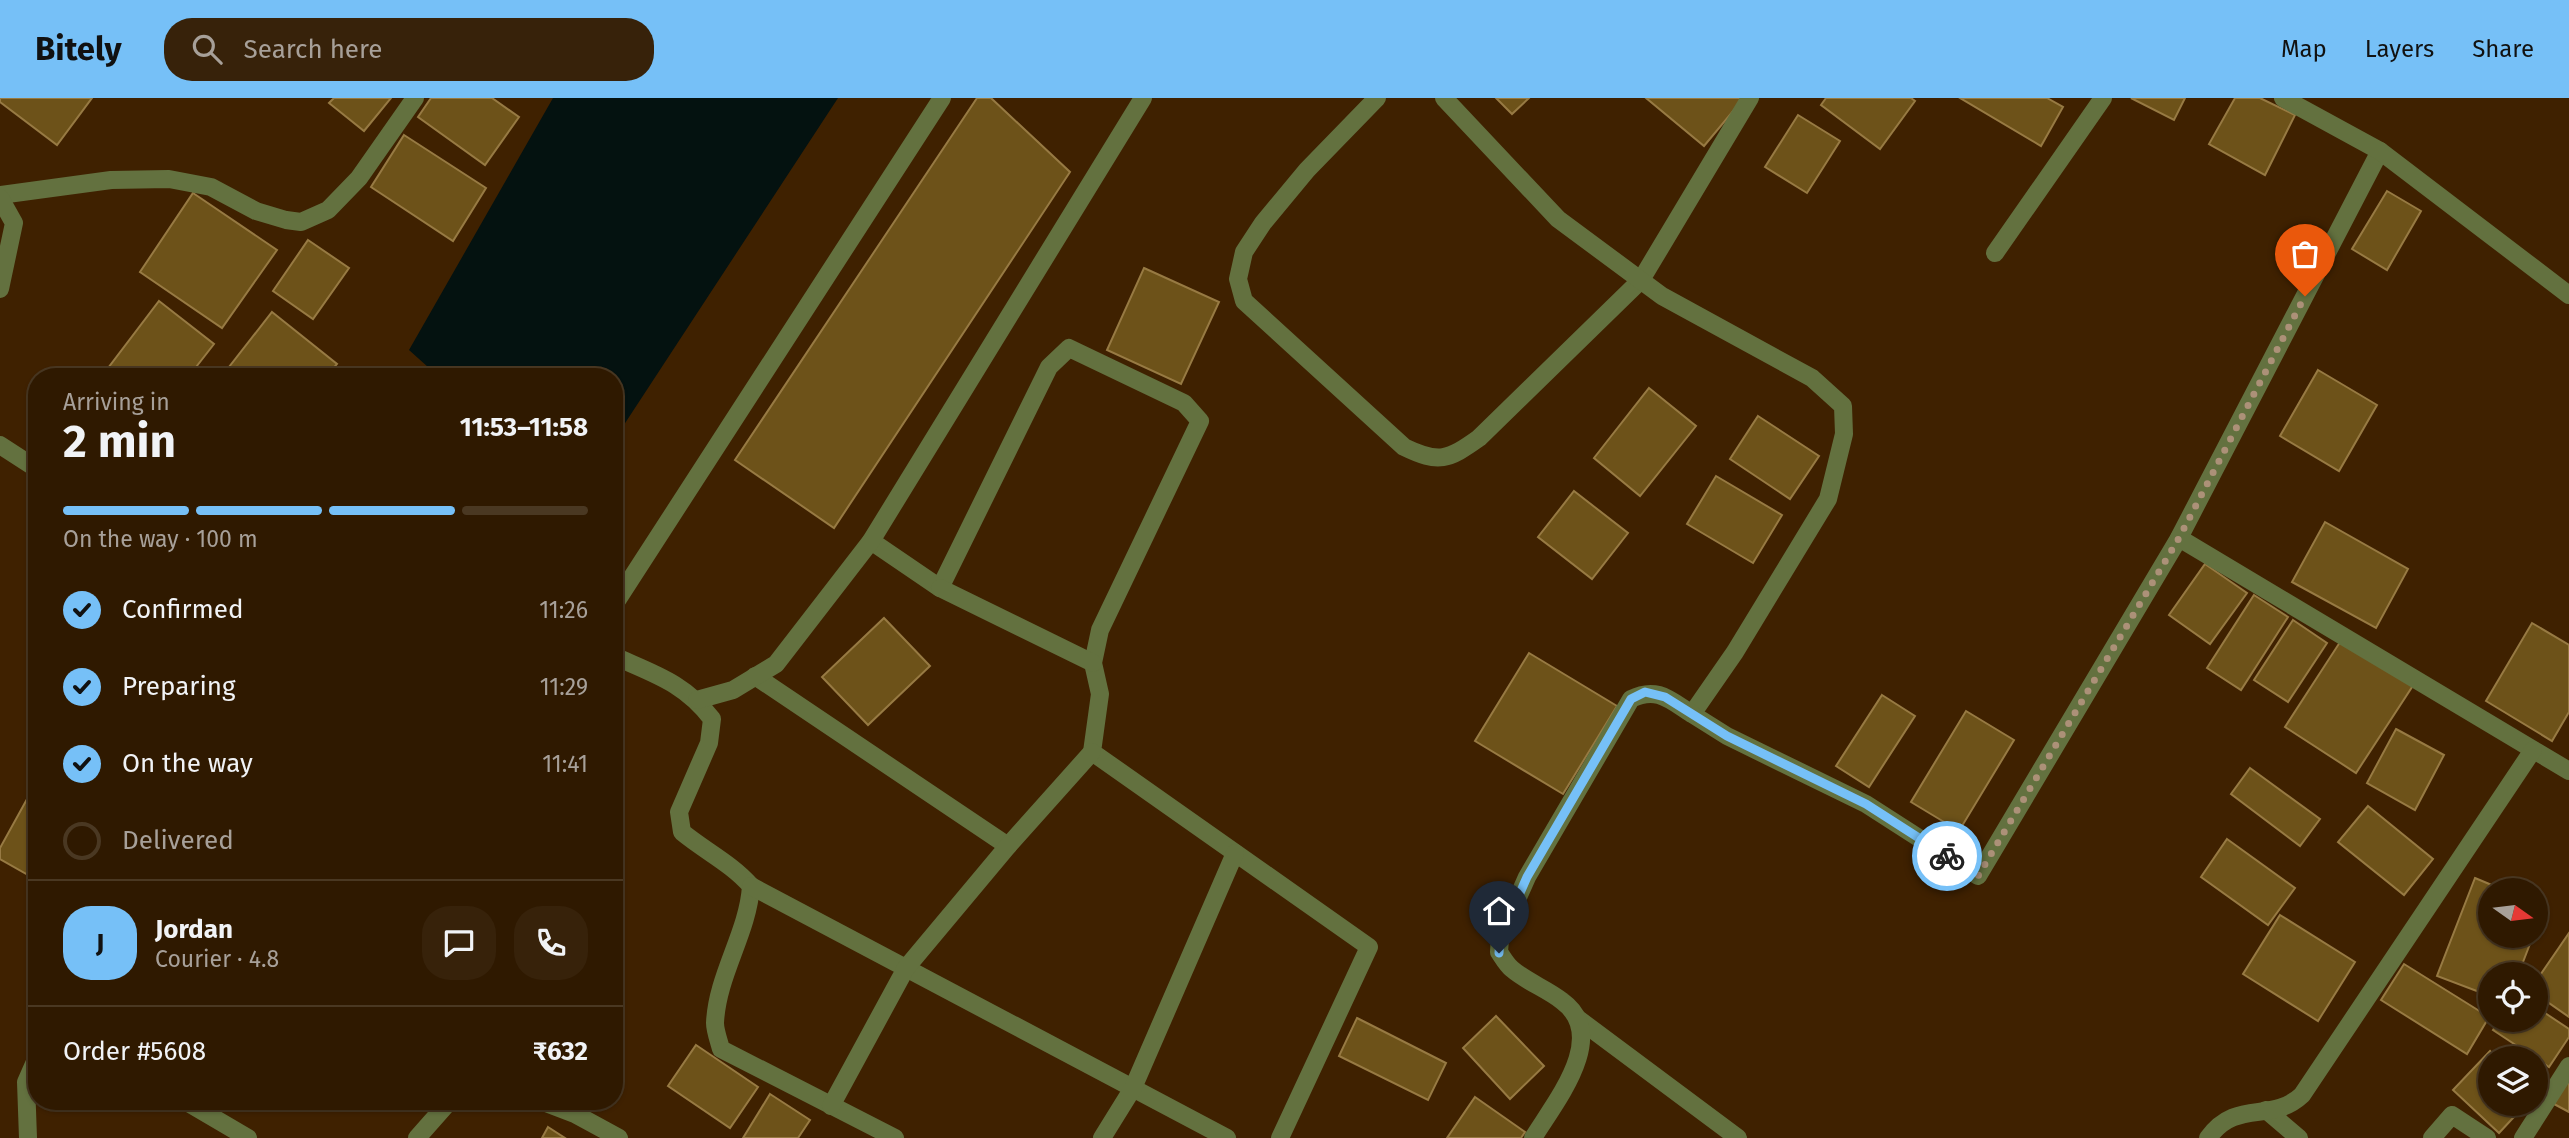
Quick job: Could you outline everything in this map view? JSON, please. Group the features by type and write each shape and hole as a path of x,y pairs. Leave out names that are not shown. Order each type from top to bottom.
{"street":[{"path":"0,289 14,222 0,197 111,180 169,179 211,187 256,211 301,222 328,210 359,178 415,98"},
{"path":"623,591 942,98"},
{"path":"697,700 733,690 776,664 871,541 1143,98"},
{"path":"1377,98 1307,170 1263,223 1244,251 1238,279 1244,301 1404,447 1436,459 1454,455 1479,438 1641,280 1749,98"},
{"path":"1444,98 1558,219 1662,296 1812,377 1843,406 1844,435 1828,499 1735,652 1692,714"},
{"path":"1995,253 2103,98"},
{"path":"2283,98 2380,151 2569,295"},
{"path":"1738,1138 1577,1018 1564,1002 1512,969 1499,953 1500,938 1527,877 1631,699 1645,692 1665,697 1727,736 1866,804 1978,876 2179,538 2380,151"},
{"path":"831,1106 906,968 1008,846 1092,752 1100,694 1093,663 1100,630 1200,421 1184,403 1069,348 1049,367 940,588"},
{"path":"0,445 28,463"},
{"path":"2179,538 2569,772"},
{"path":"871,541 940,588 1093,663"},
{"path":"623,660 671,681 697,700 712,719 709,743 679,812 682,832 706,852 737,870 751,886 1227,1138"},
{"path":"755,676 1008,846"},
{"path":"2208,1138 2223,1121 2236,1114 2284,1108 2302,1095 2533,750"},
{"path":"1092,752 1369,947 1280,1138"},
{"path":"1102,1138 1133,1088 1235,853"},
{"path":"751,886 750,905 718,999 715,1026 721,1049 895,1138"},
{"path":"1534,1138 1572,1074 1583,1035 1577,1018"},
{"path":"2522,1138 2569,1066"},
{"path":"28,1077 28,1138"},
{"path":"200,1110 247,1138"},
{"path":"417,1138 442,1110"},
{"path":"565,1110 619,1138"},
{"path":"2266,1110 2299,1138"},
{"path":"2432,1138 2452,1115 2487,1138"}],"shaded area":[{"path":"553,98 838,98 623,426 623,368 429,368 409,350"}],"building":[{"path":"0,98 92,98 57,145 0,102"},
{"path":"334,98 391,98 364,131 329,103"},
{"path":"431,98 492,98 519,117 485,165 418,117"},
{"path":"977,98 991,98 1070,172 834,528 735,460"},
{"path":"1496,98 1529,98 1512,114"},
{"path":"1646,98 1744,98 1704,146"},
{"path":"1826,98 1911,98 1915,101 1880,149 1821,105"},
{"path":"1960,98 2047,98 2063,107 2041,146"},
{"path":"2131,98 2185,98 2174,120"},
{"path":"2235,98 2260,98 2295,115 2265,175 2209,144"},
{"path":"1798,115 1840,141 1807,193 1765,167"},
{"path":"404,135 486,188 453,241 371,187"},
{"path":"2387,191 2421,211 2387,270 2352,249"},
{"path":"193,193 277,250 222,328 140,272"},
{"path":"308,240 349,268 313,319 273,291"},
{"path":"1144,268 1219,302 1181,384 1107,350"},
{"path":"159,301 214,344 195,368 108,368"},
{"path":"272,312 337,364 334,368 228,368"},
{"path":"2318,370 2377,405 2339,471 2280,436"},
{"path":"1649,388 1696,426 1640,496 1594,458"},
{"path":"1758,416 1819,456 1790,499 1730,459"},
{"path":"1716,476 1782,515 1753,563 1687,524"},
{"path":"1574,491 1628,533 1592,579 1538,537"},
{"path":"2325,522 2408,569 2376,628 2292,582"},
{"path":"2205,564 2247,593 2210,644 2169,615"},
{"path":"2254,595 2288,617 2241,690 2207,668"},
{"path":"884,618 930,666 868,725 822,677"},
{"path":"2293,620 2327,643 2288,702 2254,680"},
{"path":"2532,623 2569,645 2569,712 2552,741 2486,701"},
{"path":"2342,639 2414,684 2356,773 2285,727"},
{"path":"1529,653 1617,706 1563,794 1475,741"},
{"path":"1882,695 1915,716 1869,787 1836,766"},
{"path":"1966,711 2014,740 1959,831 1911,802"},
{"path":"2396,729 2444,755 2415,810 2367,783"},
{"path":"2250,768 2320,819 2300,846 2231,794"},
{"path":"28,797 28,875 0,859 0,848"},
{"path":"2368,806 2433,859 2404,895 2338,842"},
{"path":"2227,839 2295,888 2268,925 2201,877"},
{"path":"2475,878 2478,879 2478,948 2528,948 2523,962 2478,962 2478,991 2437,976"},
{"path":"2280,915 2355,962 2318,1021 2243,974"},
{"path":"2569,933 2569,1017 2548,1002 2548,964"},
{"path":"2404,964 2478,1010 2480,1032 2467,1054 2381,1000"},
{"path":"2548,1015 2569,1029 2569,1037 2549,1067 2548,1046 2517,1046 2496,1032 2548,1032"},
{"path":"1496,1016 1544,1066 1510,1099 1463,1048"},
{"path":"1357,1018 1446,1063 1428,1100 1339,1056"},
{"path":"696,1045 758,1087 730,1128 668,1086"},
{"path":"2478,1064 2478,1113 2453,1090"},
{"path":"2569,1077 2569,1112 2554,1104"},
{"path":"770,1094 810,1120 798,1138 743,1138"},
{"path":"1475,1097 1525,1132 1521,1138 1447,1138"},
{"path":"2481,1116 2515,1116 2499,1133"},
{"path":"548,1127 565,1138 542,1138"}],"way so far":[{"path":"1947,856 1978,876 2179,538 2305,296"}],"route":[{"path":"1499,953 1500,938 1527,877 1631,699 1645,692 1665,697 1727,736 1866,804 1947,856"}]}
